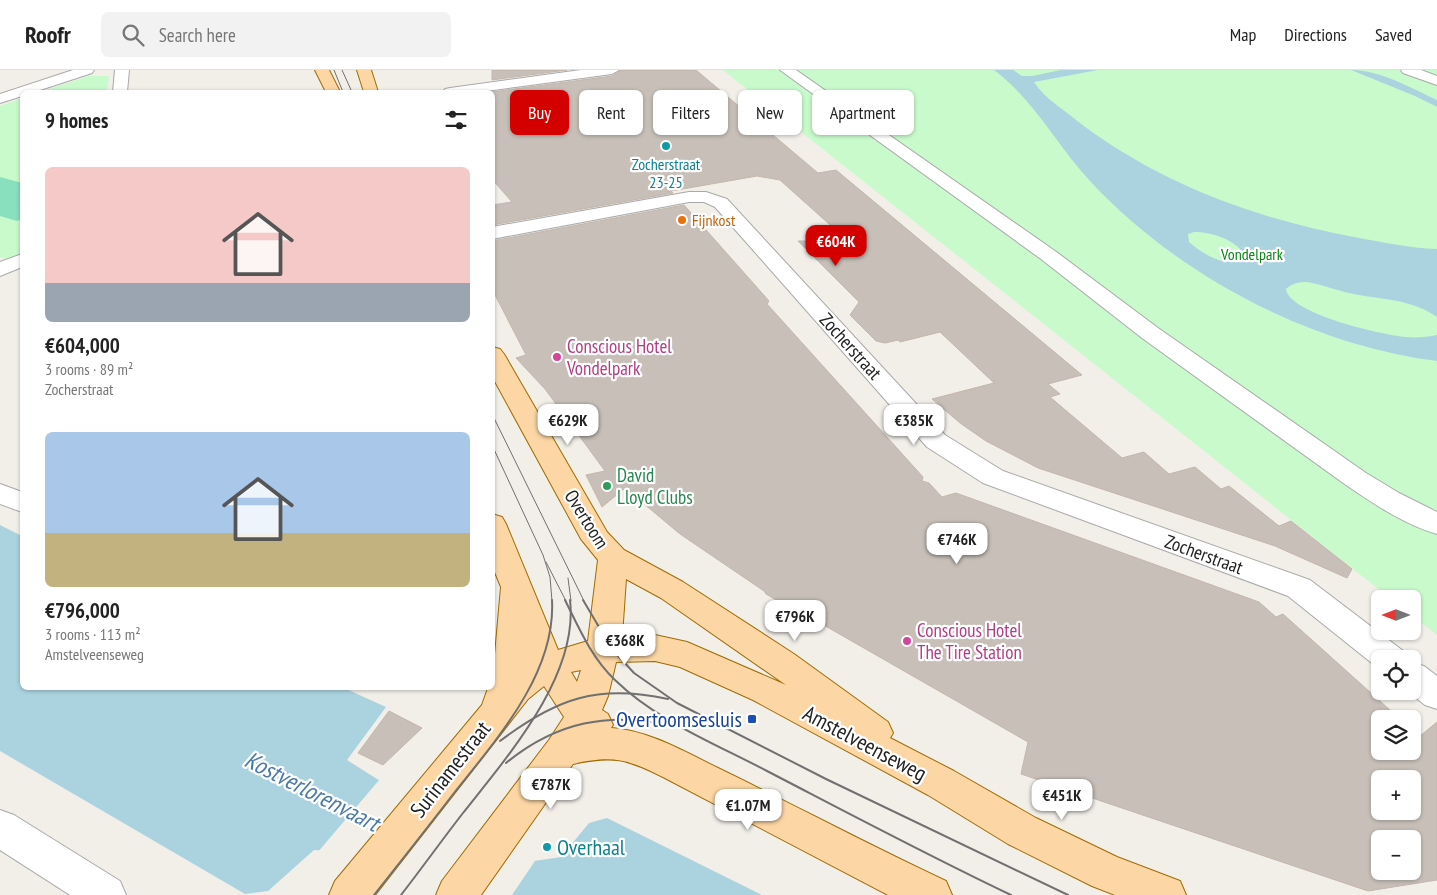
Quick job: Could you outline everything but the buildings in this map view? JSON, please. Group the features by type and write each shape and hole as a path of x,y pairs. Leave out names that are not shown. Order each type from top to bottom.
{"main road":[{"path":"322,70 332,90"},
{"path":"364,70 370,90"},
{"name":"Overtoom","path":"495,359 596,539 612,558 603,650 591,696 562,751"},
{"path":"495,532 516,586 551,665 571,701 592,722 624,745 664,760 732,792 883,873 932,895"},
{"path":"612,558 672,590 782,663 940,783"},
{"path":"495,713 509,678 514,647 516,586"},
{"name":"Amstelveenseweg","path":"495,713 516,689 538,672 551,665 603,650 655,648 687,655 765,690 940,783 1022,831 1106,872 1166,895"},
{"name":"Surinamestraat","path":"350,895 495,713"},
{"path":"456,895 562,751 598,745 624,745"}],"street":[{"path":"29,90 87,70"},
{"path":"120,90 122,70"},
{"path":"465,90 612,70"},
{"path":"787,70 1048,255 1150,333 1356,479 1389,500 1437,524"},
{"path":"1408,70 1437,81"},
{"path":"0,100 20,93"},
{"name":"Zocherstraat","path":"495,232 689,197 706,197 722,203 936,441 993,477 1300,588 1379,650"},
{"path":"0,493 20,502"},
{"path":"1421,683 1437,695"},
{"path":"0,828 106,895"}],"green space":[{"name":"Vondelpark","path":"723,70 1437,70 1437,635 1421,622 1421,590 1380,590 802,133 802,90 748,90"},
{"path":"89,76 109,76 107,90 46,90"},
{"path":"20,99 20,255 9,260 0,257 0,106"},
{"path":"0,177 20,182 20,220 17,221 0,216"}],"water":[{"path":"994,70 1013,70 1022,76 1032,76 1061,70 1098,70 1034,82 1043,93 1107,142 1173,180 1208,195 1279,220 1316,229 1395,244 1437,249 1437,317 1416,306 1405,303 1349,293 1312,283 1296,283 1286,289 1291,298 1303,307 1338,322 1406,337 1437,335 1437,361 1389,353 1341,339 1294,322 1248,300 1205,275 1163,247 1125,215 1090,181 1022,95","holes":["1194,232 1224,238 1237,246 1247,258 1232,262 1208,256 1189,242 1188,234"]},
{"path":"1351,70 1373,73 1395,80 1437,100 1437,107 1415,96"},
{"name":"Kostverlorenvaart","path":"0,525 20,535 20,690 348,690 386,707 347,760 385,784 534,861 561,857 589,823 607,818 762,895 405,895 328,851 314,850 268,891 245,894 0,751"}],"pier":[{"path":"380,779 537,858 512,895 400,895 328,854 317,853"}],"tram line":[{"path":"334,70 342,90"},
{"path":"342,70 351,90"},
{"path":"495,420 584,601"},
{"path":"495,451 543,555 550,577 552,601"},
{"path":"546,562 566,601"},
{"path":"568,578 571,601"},
{"path":"565,600 570,610"},
{"path":"570,600 570,610"},
{"path":"583,600 612,649 634,673 677,703 826,779 1068,895"},
{"path":"374,895 488,750 521,704 534,679 544,653 551,627 552,601"},
{"path":"533,718 552,686 563,657 570,629 570,610"},
{"path":"570,610 586,642 599,662 630,694"},
{"path":"533,718 579,698 599,694 630,694"},
{"path":"630,694 668,699"},
{"path":"630,694 649,708 688,731 919,850 1011,895"},
{"path":"401,895 500,767 533,718"},
{"path":"500,741 533,718"},
{"path":"506,763 544,738 564,729 584,724 605,720 627,720 672,726"}],"place":[{"name":"Zocherstraat 23-25","path":"666,146"},
{"name":"Fijnkost","path":"682,220"},
{"name":"Conscious Hotel Vondelpark","path":"557,357"},
{"name":"David Lloyd Clubs","path":"607,486"},
{"name":"Conscious Hotel The Tire Station","path":"907,641"},
{"name":"Overtoomsesluis","path":"752,719"},
{"name":"Overhaal","path":"547,847"}]}
